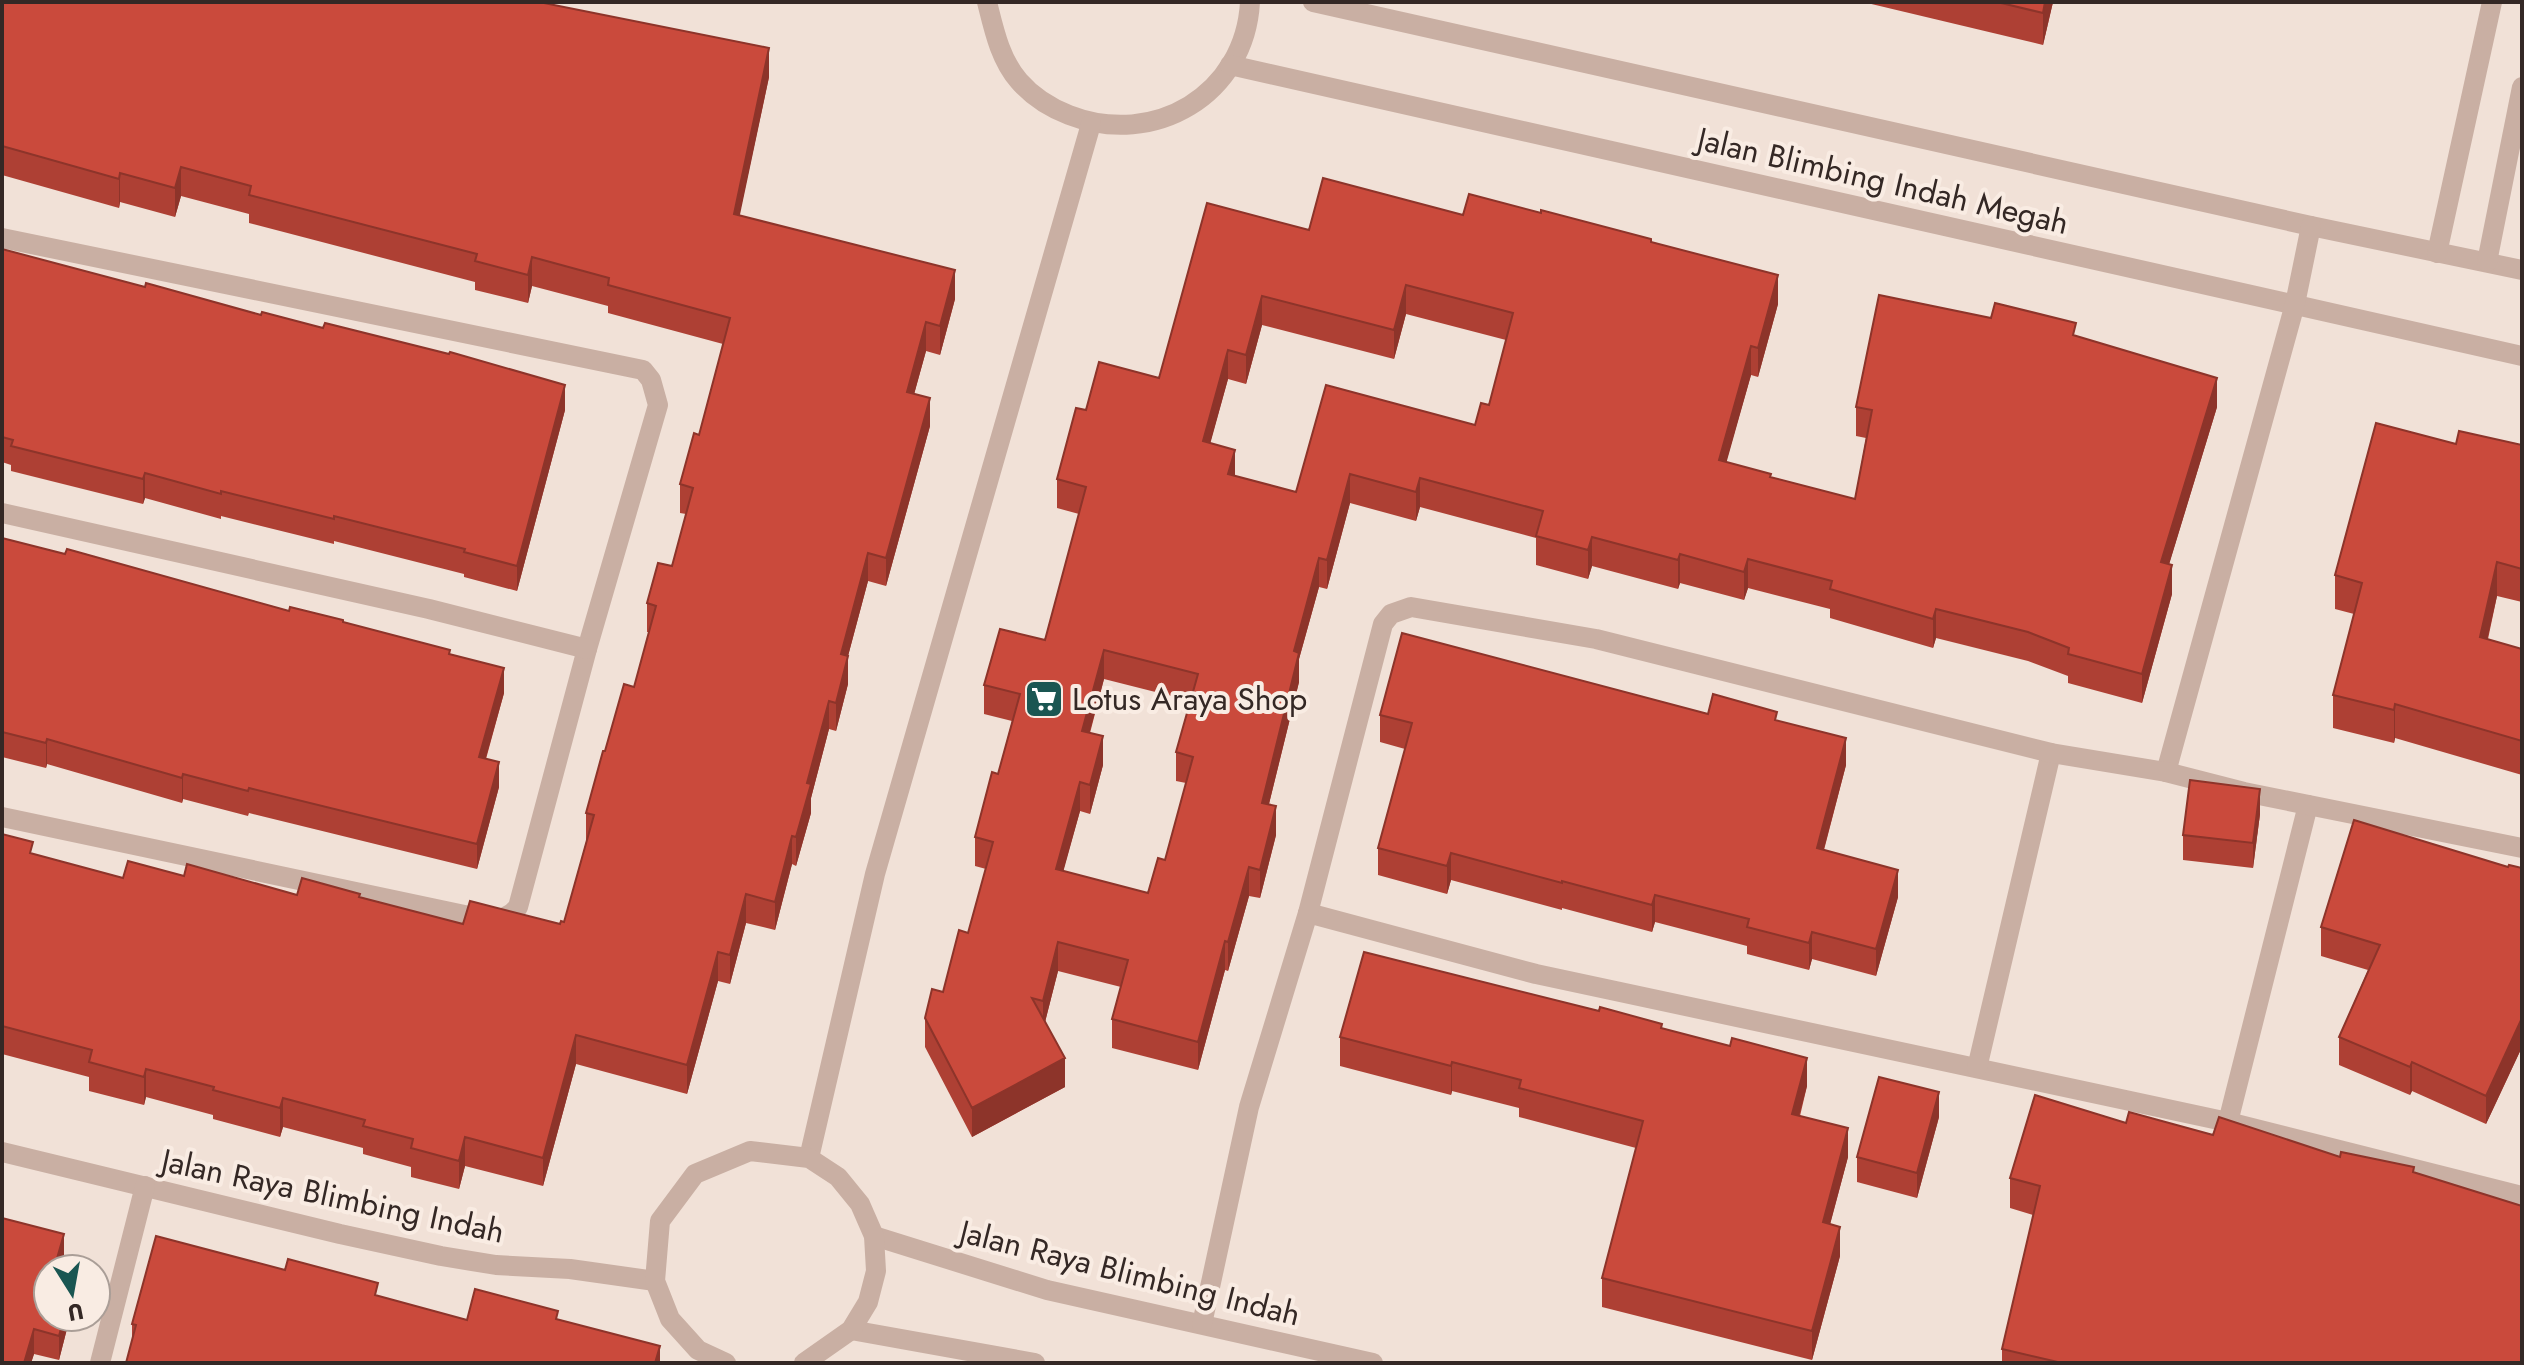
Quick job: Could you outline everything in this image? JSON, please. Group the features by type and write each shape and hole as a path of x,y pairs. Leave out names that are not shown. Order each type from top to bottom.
{"street":[{"path":"987,2 997,44 1019,81 1052,108 1091,124 1126,127 1160,120 1193,105 1219,82 1238,54 1249,22 1250,2"},
{"name":"Jalan Blimbing Indah Megah","path":"1313,2 2311,226 2522,270"},
{"path":"2437,253 2492,2"},
{"name":"Jalan Blimbing Indah Megah","path":"1230,65 2522,356"},
{"path":"2487,262 2522,87"},
{"path":"809,1158 875,874 1091,124"},
{"path":"2166,772 2295,304 2311,226"},
{"path":"2,238 643,370 651,380 658,405 587,649 518,907 504,918 488,920 2,817"},
{"path":"2,513 414,606 587,649"},
{"path":"1202,1324 1249,1107 1308,913 1383,624 1391,614 1411,607 1596,639 2051,753 2166,772 2308,805 2522,848"},
{"path":"1977,1068 2051,753"},
{"path":"2228,1122 2308,805"},
{"path":"1308,913 1536,974 2228,1122 2522,1196"},
{"path":"726,1363 698,1350 670,1319 655,1281 660,1221 695,1174 750,1151 809,1158 838,1177 860,1204 874,1236 876,1271 868,1302 851,1330 804,1363"},
{"name":"Jalan Raya Blimbing Indah","path":"2,1152 441,1256 496,1265 570,1269 655,1281"},
{"path":"100,1363 145,1186"},
{"name":"Jalan Raya Blimbing Indah","path":"874,1236 1047,1290 1373,1363"},
{"path":"851,1330 1035,1363"}],"building":[{"path":"2,2 539,2 769,48 734,214 955,270 940,326 926,322 907,392 930,398 886,558 868,553 841,654 848,656 836,703 829,701 807,783 811,784 796,837 792,836 775,902 746,894 730,955 718,952 687,1065 576,1035 543,1158 465,1137 459,1161 411,1148 413,1139 363,1126 365,1120 283,1098 280,1108 146,1069 144,1077 89,1062 92,1050 2,1026 2,834 33,842 30,853 123,878 128,861 184,876 187,864 297,895 302,878 360,894 359,897 463,924 470,901 560,924 564,922 594,815 586,813 603,751 624,684 634,687 656,606 647,603 658,563 672,566 693,488 680,484 694,433 699,435 730,318 608,285 609,278 532,257 528,275 475,261 477,254 249,195 251,186 181,167 175,188 120,173 119,179 2,146"},
{"path":"1997,2 2045,2 2043,13"},
{"path":"1323,178 1463,215 1469,194 1541,213 1541,210 1778,275 1758,348 1751,346 1719,460 1855,499 1872,410 1856,407 1879,295 1991,318 1995,303 2076,323 2073,335 2217,378 2161,562 2172,565 2142,674 2068,654 2069,648 2028,632 1936,609 1933,619 1830,589 1832,581 1748,559 1744,572 1680,554 1678,560 1592,537 1588,550 1536,536 1543,511 1420,478 1416,492 1350,474 1327,560 1319,558 1294,651 1299,653 1262,803 1276,806 1260,870 1249,867 1198,1042 1112,1019 1128,960 1058,942 1043,1001 1032,998 1065,1058 972,1108 925,1018 932,989 943,992 959,930 968,933 993,842 975,837 992,772 998,774 1020,694 984,685 1000,629 1045,640 1086,487 1057,479 1076,408 1086,410 1099,362 1159,378 1207,203 1309,230","holes":["1406,285 1513,313 1489,405 1481,403 1475,425 1326,385 1296,492 1228,474 1235,450 1203,441 1228,350 1246,355 1262,296 1394,330","1104,650 1198,674 1176,752 1193,757 1165,860 1158,858 1148,893 1056,869 1080,782 1090,785 1103,736 1082,731"]},
{"path":"2,249 145,287 146,283 261,315 262,312 323,328 325,323 450,352 565,385 517,566 464,552 465,549 334,516 334,519 221,491 221,494 145,473 143,479 11,446 13,440 2,437"},
{"path":"2376,423 2456,444 2459,431 2522,445 2522,569 2497,562 2480,637 2522,649 2522,741 2395,704 2394,710 2333,695 2362,583 2335,575"},
{"path":"2,538 65,554 67,549 289,611 290,607 343,620 504,668 479,757 499,762 477,844 249,788 248,791 183,774 182,778 47,739 46,743 2,732"},
{"path":"1402,633 1708,714 1713,694 1777,712 1775,720 1846,738 1817,848 1898,870 1876,949 1812,932 1809,943 1747,927 1749,919 1655,895 1652,905 1451,853 1447,866 1378,848 1412,723 1380,715"},
{"path":"2190,780 2260,789 2253,843 2183,835"},
{"path":"2354,820 2508,867 2522,868 2522,1018 2486,1096 2412,1062 2410,1067 2339,1037 2380,945 2321,927"},
{"path":"1364,952 1599,1011 1600,1007 1662,1024 1661,1028 1730,1046 1732,1038 1807,1058 1792,1114 1848,1128 1823,1222 1840,1227 1812,1331 1602,1278 1643,1121 1519,1088 1521,1080 1452,1062 1451,1066 1340,1037"},
{"path":"1879,1077 1939,1092 1917,1173 1857,1157"},
{"path":"2035,1095 2126,1123 2129,1112 2213,1135 2219,1117 2340,1157 2341,1152 2414,1167 2413,1172 2522,1206 2522,1363 2062,1363 2002,1349 2040,1186 2010,1178"},
{"path":"2,1218 64,1234 59,1253 32,1253 33,1333 24,1363 2,1363"},
{"path":"156,1236 285,1270 288,1259 378,1283 375,1295 467,1320 475,1289 558,1311 556,1319 660,1346 655,1363 126,1363 136,1325 132,1324"}],"place":[{"name":"Lotus Araya Shop","path":"1044,699"}]}
